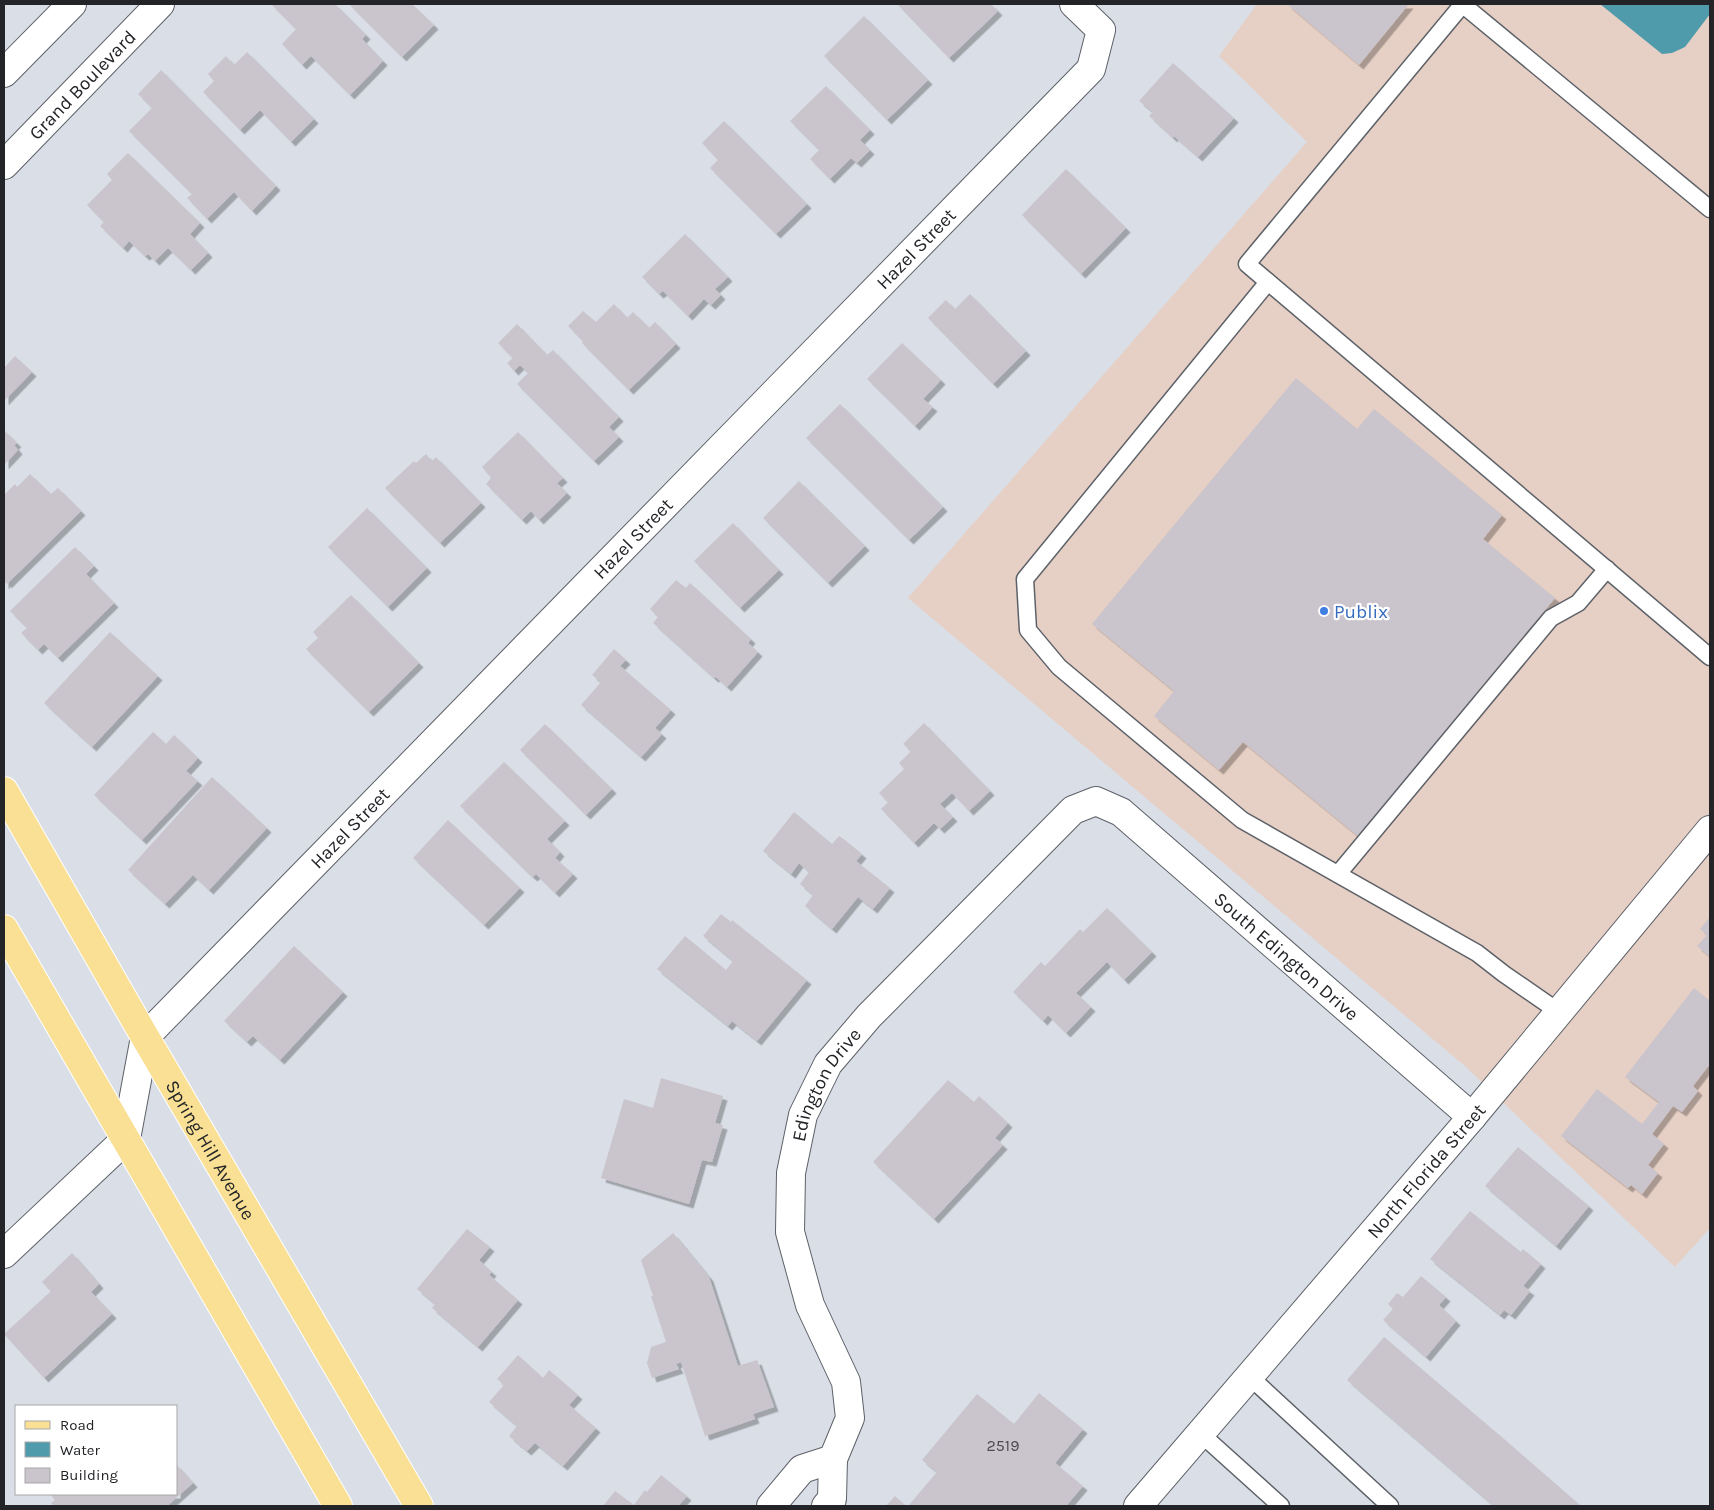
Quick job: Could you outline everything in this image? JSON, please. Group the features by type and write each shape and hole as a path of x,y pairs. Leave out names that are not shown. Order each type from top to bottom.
{"main road":[{"name":"Spring Hill Avenue","path":"4,791 419,1506"},
{"path":"4,929 338,1506"}],"street":[{"path":"4,73 72,4"},
{"name":"Grand Boulevard","path":"4,165 160,4"},
{"name":"Hazel Street","path":"145,1036 1091,69 1101,30 1074,4"},
{"name":"South Edington Drive","path":"1096,801 1121,812 1472,1117"},
{"name":"Edington Drive","path":"826,1506 832,1499 833,1459 850,1418 846,1382 810,1305 790,1232 791,1174 804,1115 828,1064 869,1016 1073,810 1096,801"},
{"name":"North Florida Street","path":"1138,1506 1472,1117 1710,830"},
{"path":"4,1254 126,1139 145,1036"},
{"path":"771,1506 802,1469 833,1459"}],"lane":[{"path":"1710,209 1463,4 1247,264 1710,657"},
{"path":"1268,282 1025,579 1028,630 1059,667 1242,820 1477,953 1559,1012"},
{"path":"1338,874 1551,618 1578,603 1607,569"},
{"path":"1249,1376 1390,1506"},
{"path":"1200,1433 1281,1506"}],"shaded area":[{"path":"1257,4 1710,4 1710,1228 1675,1267 1466,1067 908,598 1307,142 1219,56"}],"water":[{"path":"1600,4 1710,4 1710,14 1685,47 1672,53 1662,54"}],"building":[{"path":"271,4 335,4 366,35 362,39 383,61 350,95 311,56 302,65 282,44 296,29"},
{"path":"349,4 412,4 434,25 402,57"},
{"path":"897,4 991,4 998,11 949,58"},
{"path":"1287,4 1409,4 1359,65"},
{"path":"864,16 928,80 887,120 824,56"},
{"path":"247,52 314,119 291,142 260,110 240,130 203,92 214,81 208,74 226,56 234,65"},
{"path":"1173,63 1234,118 1198,157 1149,116 1153,112 1139,101"},
{"path":"161,70 276,186 252,211 234,192 207,219 187,198 192,194 129,131 152,108 138,94"},
{"path":"826,86 870,130 860,140 870,150 857,163 851,158 830,179 810,159 819,150 790,121"},
{"path":"724,121 807,204 776,234 710,168 718,160 702,143"},
{"path":"128,153 200,223 190,234 208,253 191,270 168,248 155,261 148,254 145,256 129,241 123,248 100,226 104,222 87,205 112,180 107,174"},
{"path":"1066,169 1126,228 1081,274 1022,215"},
{"path":"685,234 728,277 715,289 721,295 711,305 704,299 688,316 663,291 659,294 642,277"},
{"path":"970,294 1026,351 993,384 928,318 946,300 955,309"},
{"path":"614,304 627,318 633,312 649,328 655,322 676,344 629,390 582,343 583,341 568,326 583,311 596,322"},
{"path":"517,324 547,355 553,350 619,417 609,427 619,437 594,461 517,384 528,373 520,365 514,371 507,363 513,358 498,343"},
{"path":"902,343 941,380 923,399 933,407 915,426 867,379"},
{"path":"15,356 32,372 4,401 4,368"},
{"name":"Publix","path":"1296,378 1357,429 1374,409 1502,515 1483,539 1555,598 1358,836 1243,742 1219,770 1154,716 1174,691 1092,624"},
{"path":"840,404 943,507 909,540 806,438"},
{"path":"4,430 17,443 14,445 18,450 4,465"},
{"path":"518,432 563,478 557,483 567,493 539,520 531,511 522,520 486,484 491,478 482,467"},
{"path":"426,454 432,461 436,457 481,503 440,543 385,488 414,461 416,463"},
{"path":"30,474 51,494 58,488 81,511 4,585 4,495 15,484 17,487"},
{"path":"799,481 865,546 828,583 763,518"},
{"path":"367,508 427,568 388,607 328,547"},
{"path":"733,523 779,570 740,608 694,561"},
{"path":"75,547 94,566 86,574 114,603 58,658 44,644 38,650 21,633 27,628 10,611"},
{"path":"676,580 686,588 690,583 751,639 748,643 758,652 727,687 716,677 714,678 653,623 658,617 650,609"},
{"path":"351,595 419,663 369,712 306,649 318,638 313,632"},
{"path":"110,632 158,676 92,747 44,703"},
{"path":"614,649 626,660 620,666 671,710 655,728 662,734 641,757 581,705 601,682 592,675"},
{"path":"924,723 990,791 969,811 952,793 940,804 953,817 940,829 934,823 914,843 881,809 888,802 879,793 904,769 899,763 911,751 903,744"},
{"path":"545,724 612,789 586,815 520,750"},
{"path":"153,732 166,744 174,735 198,758 186,771 198,781 142,840 94,795"},
{"path":"504,762 565,821 547,839 560,852 555,858 573,874 555,893 536,874 533,877 525,870 460,806"},
{"path":"212,777 267,828 209,890 193,875 165,904 128,870"},
{"path":"794,812 832,844 839,836 845,840 862,854 856,861 890,888 873,909 858,897 832,929 805,906 813,895 800,884 809,872 799,863 791,874 763,851"},
{"path":"448,820 520,888 484,925 413,858"},
{"path":"1107,908 1152,952 1124,980 1107,962 1076,993 1091,1007 1066,1033 1048,1015 1043,1021 1013,992 1041,962 1045,966 1080,929 1083,932"},
{"path":"721,914 731,922 732,920 807,980 757,1041 732,1021 728,1026 657,969 685,936 726,970 733,961 703,936"},
{"path":"1710,917 1710,957 1697,946 1707,935 1700,929"},
{"path":"294,946 343,992 280,1060 253,1036 247,1042 224,1021"},
{"path":"1694,988 1710,1001 1710,1064 1693,1086 1698,1091 1682,1112 1673,1106 1652,1134 1664,1144 1648,1165 1658,1173 1642,1194 1631,1185 1628,1188 1561,1136 1597,1089 1642,1124 1659,1102 1625,1077"},
{"path":"661,1078 723,1096 715,1123 723,1125 712,1162 702,1160 689,1204 601,1178 624,1099 653,1108"},
{"path":"948,1080 974,1102 979,1096 1008,1123 995,1138 1003,1145 934,1219 873,1162"},
{"path":"1518,1147 1589,1206 1556,1246 1485,1186"},
{"path":"1470,1211 1521,1252 1523,1249 1541,1264 1523,1286 1530,1291 1511,1315 1504,1310 1500,1315 1430,1259"},
{"path":"467,1229 490,1247 479,1260 492,1272 489,1275 518,1300 478,1347 432,1308 435,1304 417,1289"},
{"path":"673,1233 709,1277 738,1366 757,1360 774,1407 753,1414 755,1419 705,1436 681,1362 676,1364 679,1369 652,1378 647,1363 651,1347 666,1342 641,1260"},
{"path":"72,1253 99,1284 91,1292 112,1314 44,1378 4,1334 51,1291 42,1282"},
{"path":"1421,1276 1446,1297 1439,1305 1456,1321 1426,1357 1383,1320 1393,1309 1388,1304 1397,1293 1403,1297"},
{"path":"1384,1337 1581,1506 1494,1506 1419,1442 1347,1380"},
{"path":"518,1355 543,1378 549,1370 578,1395 569,1405 596,1428 563,1466 535,1443 527,1451 509,1436 517,1426 489,1402 504,1385 497,1379"},
{"path":"1039,1393 1083,1429 1055,1463 1083,1486 1066,1506 908,1506 937,1472 922,1460 977,1394 1014,1424"},
{"path":"178,1466 193,1483 167,1506 54,1506 51,1503 55,1500 51,1495 178,1495"},
{"path":"661,1475 687,1496 678,1506 603,1506 615,1491 634,1505 645,1490 647,1492"},
{"path":"895,1496 906,1506 886,1506"}],"place":[{"name":"Publix","path":"1324,611"}]}
